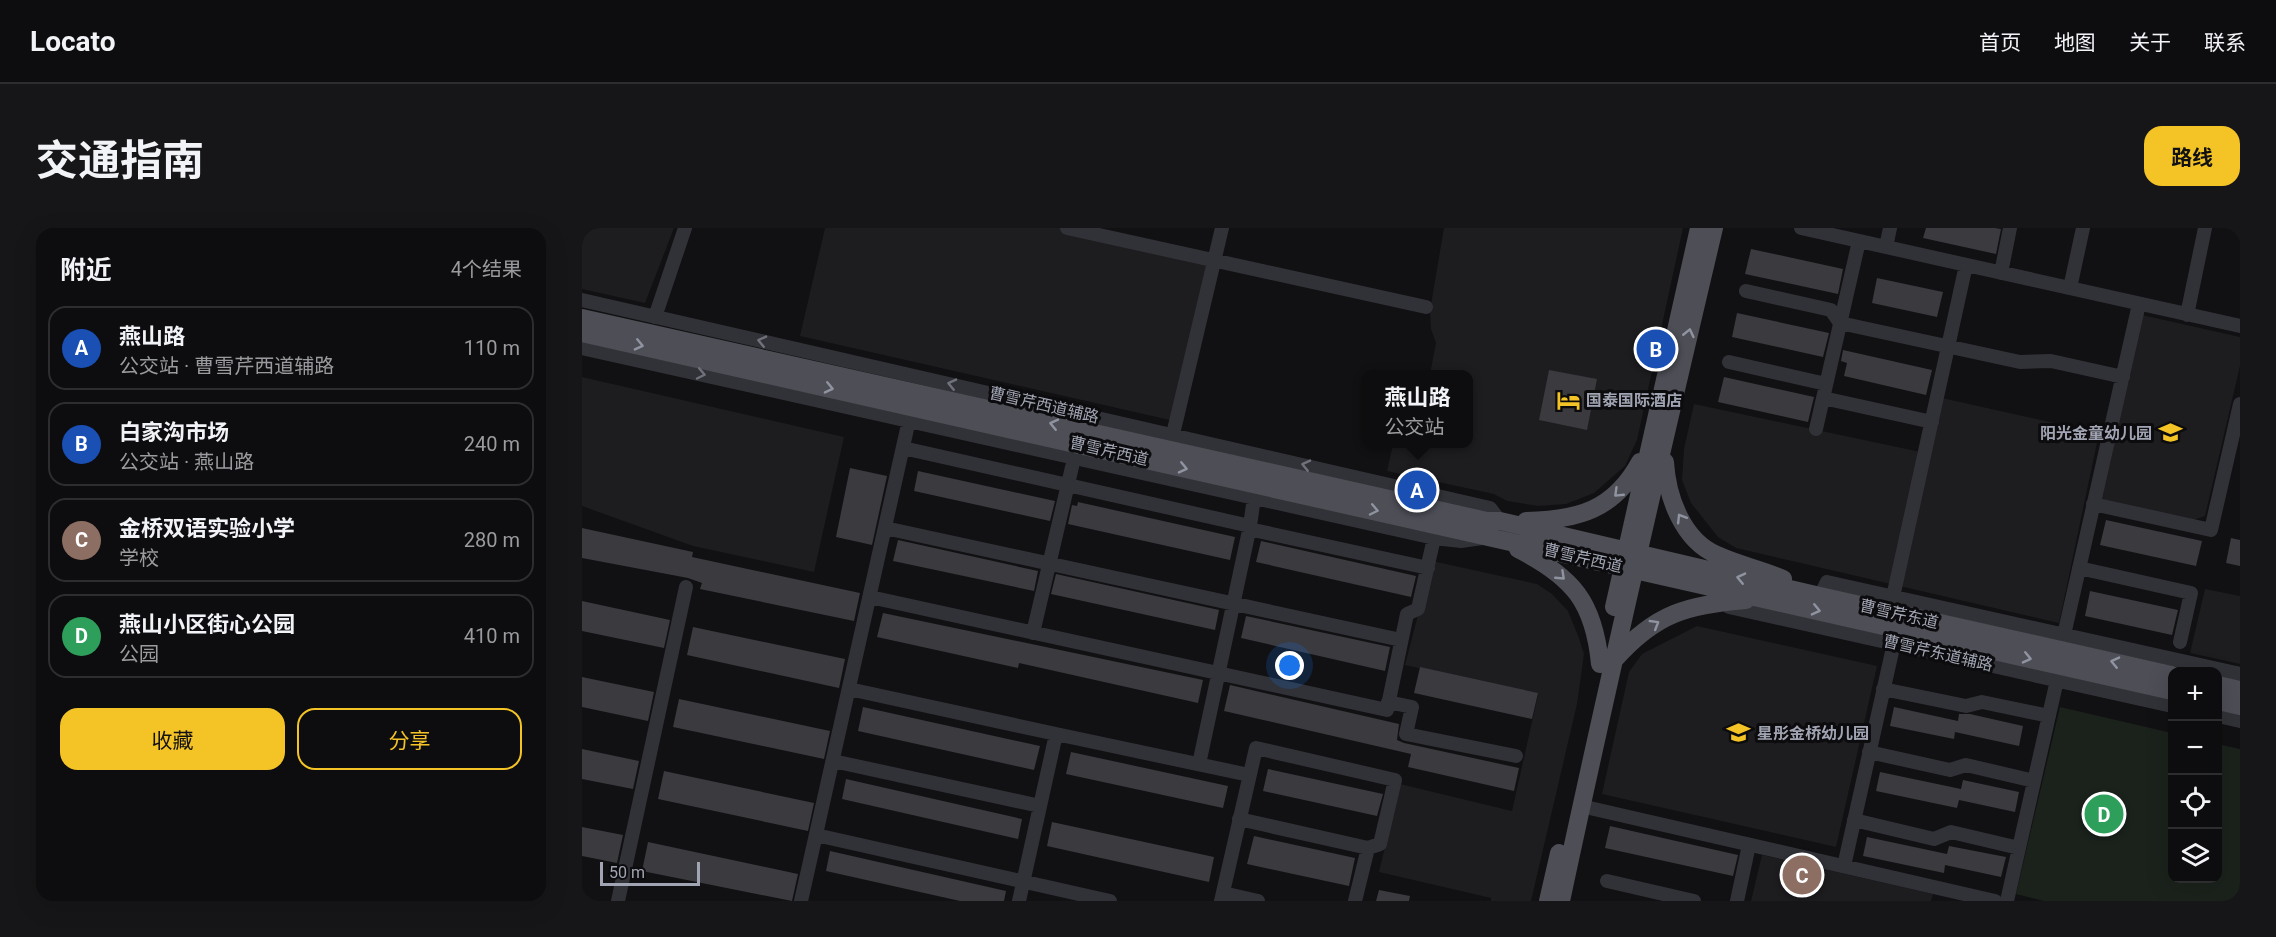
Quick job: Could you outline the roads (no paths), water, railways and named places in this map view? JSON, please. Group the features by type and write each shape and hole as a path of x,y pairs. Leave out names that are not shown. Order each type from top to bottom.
{"main road":[{"path":"1548,901 1631,560 1699,228"},
{"path":"1497,529 1565,517 1592,509 1613,499 1630,480 1657,442 1714,228"},
{"name":"曹雪芹西道","path":"582,318 1175,443 1486,521 1497,529"},
{"name":"曹雪芹西道","path":"582,333 1255,491 1497,529 1631,560"},
{"path":"1657,442 1675,510 1688,531 1716,555 1824,589"},
{"path":"1497,529 1562,574 1589,612 1606,663 1562,901"},
{"name":"曹雪芹东道","path":"1631,560 1824,589 2168,674"},
{"name":"曹雪芹东道","path":"1631,560 1763,598 2168,690"},
{"path":"1606,663 1635,636 1683,609 1703,604 1763,598"},
{"path":"2222,686 2240,690"},
{"path":"2222,702 2240,706"}],"street":[{"path":"655,317 685,228"},
{"path":"1067,228 1426,307"},
{"path":"1175,443 1222,228"},
{"path":"1801,228 2240,326"},
{"path":"1886,247 1890,228"},
{"path":"2001,273 2010,228"},
{"path":"2070,288 2083,228"},
{"path":"2187,315 2205,228"},
{"path":"1816,429 1859,241"},
{"path":"1893,597 1966,265"},
{"path":"1746,291 1831,309 1840,323 2020,362 2051,362 2123,377"},
{"name":"曹雪芹西道辅路","path":"582,300 1175,443"},
{"path":"2064,635 2139,304"},
{"path":"582,348 909,420 1255,491 1434,538 1461,541 1497,529"},
{"path":"1729,362 1827,384"},
{"path":"1823,398 1932,422"},
{"path":"2093,504 2211,530 2233,467 2240,405"},
{"path":"801,901 909,420"},
{"path":"903,448 1428,568"},
{"path":"1033,633 1072,466"},
{"path":"1199,764 1250,528 1255,491"},
{"path":"885,528 1401,640"},
{"path":"870,597 1387,710 1407,614 1418,609 1434,538"},
{"path":"2079,568 2191,593 2180,642"},
{"path":"618,901 686,588"},
{"path":"1824,589 1893,597 2240,674"},
{"name":"曹雪芹东道辅路","path":"1703,604 1742,609 2168,704"},
{"path":"1844,866 1893,643"},
{"path":"2007,901 2057,680"},
{"path":"849,689 1249,775"},
{"path":"1883,689 1966,706 1982,702 2049,716"},
{"path":"1388,702 1412,707 1406,734 1516,756"},
{"path":"2222,717 2240,721"},
{"path":"1019,901 1056,734"},
{"path":"1239,819 1368,848 1380,844 1395,780 1256,748 1249,775 1239,819 1222,897 1258,901"},
{"path":"1869,752 1950,770 1966,765 2034,781"},
{"path":"832,761 1040,807"},
{"path":"1581,806 1995,901"},
{"path":"1854,820 1935,839 1952,832 2019,848"},
{"path":"816,835 1110,901"},
{"path":"1737,901 1749,845"},
{"path":"1355,901 1368,848"},
{"path":"1607,881 1694,901"}],"place":[{"name":"白家沟市场","path":"1656,349"},
{"name":"国泰国际酒店","path":"1568,400"},
{"name":"阳光金童幼儿园","path":"2170,433"},
{"name":"燕山路","path":"1417,490"},
{"name":"星彤金桥幼儿园","path":"1739,733"},
{"name":"燕山小区街心公园","path":"2104,814"},
{"name":"金桥双语实验小学","path":"1802,875"}]}
